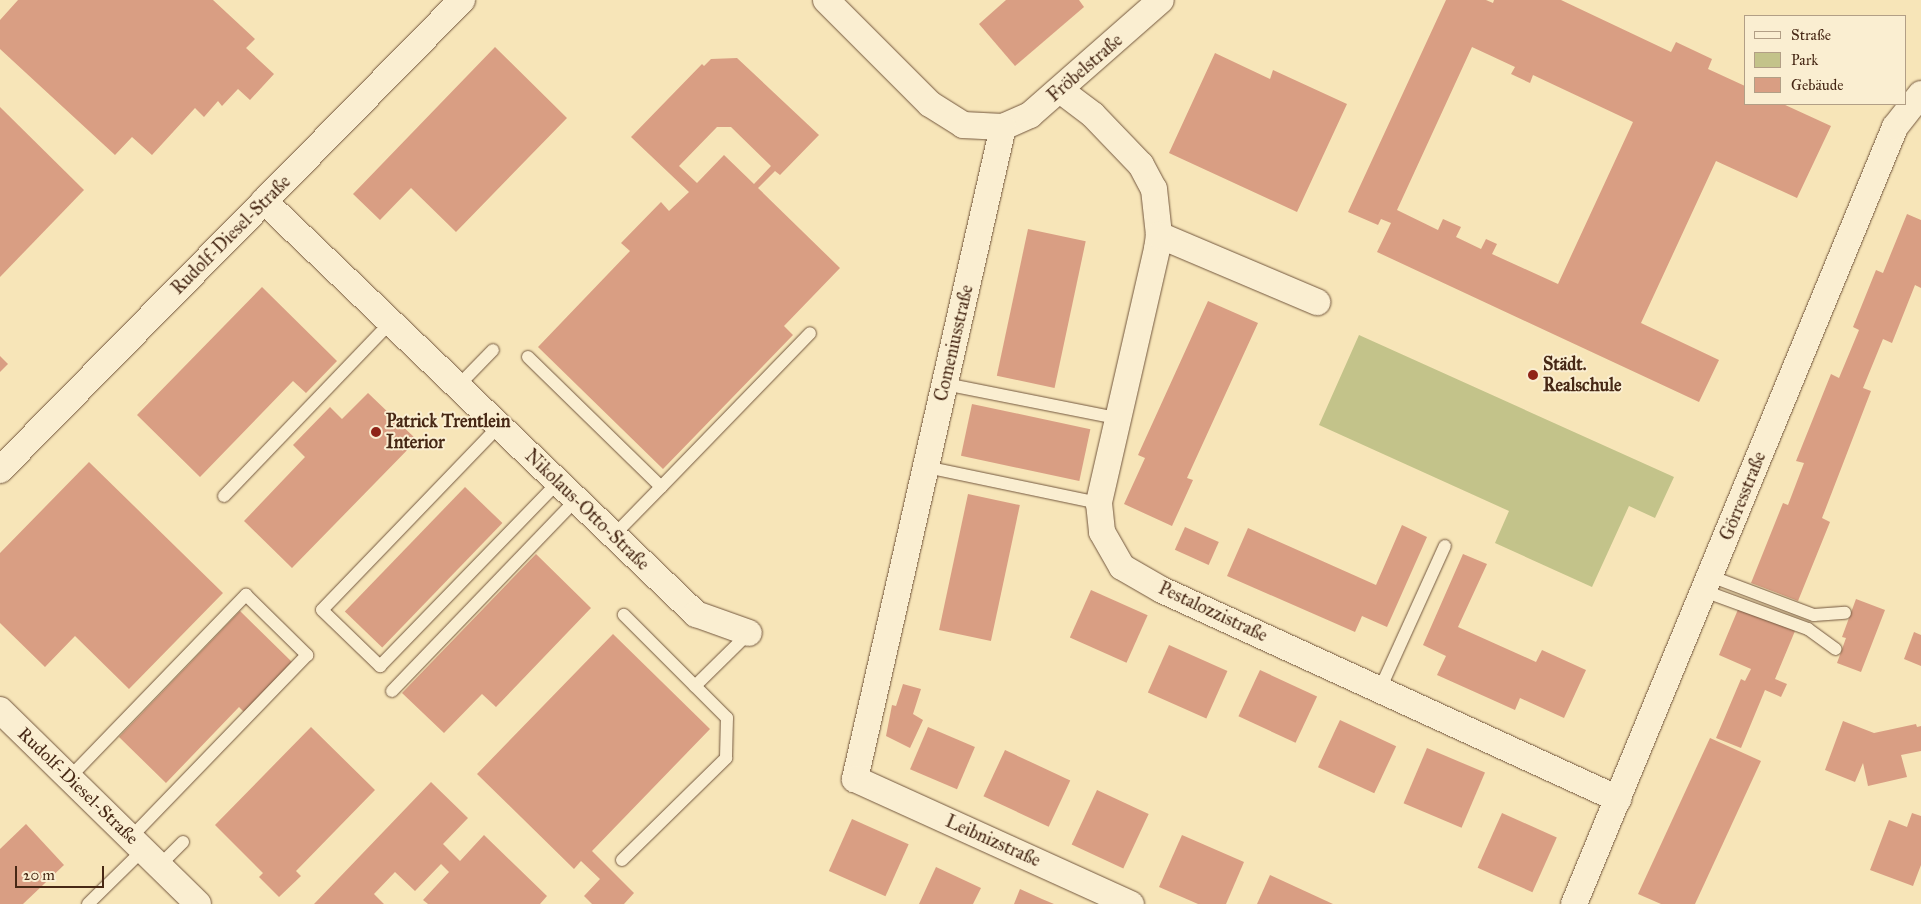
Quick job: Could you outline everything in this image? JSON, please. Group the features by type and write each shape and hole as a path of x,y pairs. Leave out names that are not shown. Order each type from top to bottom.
{"street":[{"name":"Rudolf-Diesel-Straße","path":"0,470 462,0"},
{"path":"826,0 930,104 964,125 1003,127"},
{"name":"Fröbelstraße","path":"1003,127 1030,115 1161,0"},
{"name":"Pestalozzistraße","path":"1060,90 1093,115 1141,165 1154,189 1159,235 1116,418 1099,503 1102,532 1122,567 1162,590 1618,799"},
{"name":"Görresstraße","path":"1574,904 1895,127 1915,93"},
{"name":"Comeniusstraße","path":"854,779 1003,127"},
{"name":"Nikolaus-Otto-Straße","path":"264,201 696,614 750,633"},
{"path":"1159,235 1317,302"},
{"name":"Rudolf-Diesel-Straße","path":"0,710 198,904"},
{"name":"Leibnizstraße","path":"854,779 1131,904"}],"lane":[{"path":"224,496 391,322"},
{"path":"614,535 810,333"},
{"path":"458,386 493,350"},
{"path":"528,357 661,486"},
{"path":"945,384 1116,418"},
{"path":"499,426 322,610 380,666 558,482"},
{"path":"926,467 1099,503"},
{"path":"392,691 576,500"},
{"path":"1380,689 1445,546"},
{"path":"1707,583 1814,615 1845,613"},
{"path":"1707,583 1808,629 1836,649"},
{"path":"69,778 246,595 308,655 144,851 88,904"},
{"path":"622,860 726,758 727,718 624,615"},
{"path":"695,686 750,633"},
{"path":"144,851 183,842"}],"green space":[{"path":"1359,335 1674,477 1655,518 1629,506 1592,587 1495,543 1509,511 1319,425"}],"building":[{"path":"18,0 213,0 255,39 246,48 274,74 250,100 238,89 222,106 218,101 204,117 195,108 152,155 132,137 115,155 0,49 0,20"},
{"path":"1006,0 1079,0 1084,7 1015,66 979,24"},
{"path":"1446,0 1486,0 1493,3 1494,0 1561,0 1671,52 1676,42 1712,59 1708,69 1744,86 1744,105 1785,105 1831,126 1797,198 1716,161 1641,323 1719,360 1699,402 1377,252 1391,223 1381,219 1378,225 1348,212","holes":["1472,47 1515,67 1511,74 1530,83 1533,75 1633,122 1558,284 1492,254 1497,244 1486,239 1481,249 1456,237 1461,227 1443,219 1438,230 1397,210"]},
{"path":"495,47 567,118 456,232 411,188 380,220 353,194"},
{"path":"1215,53 1270,79 1273,70 1347,104 1297,212 1169,153"},
{"path":"737,58 819,135 780,175 775,171 758,188 840,268 784,326 793,335 663,469 538,347 630,251 621,243 661,202 669,211 689,192 631,137 702,64 704,66 711,59","holes":["717,127 731,127 771,166 754,184 724,155 697,183 679,166"]},
{"path":"0,107 84,190 0,277"},
{"path":"1907,214 1921,220 1921,288 1915,285 1892,343 1883,339 1863,388 1871,391 1822,518 1830,522 1798,601 1751,583 1783,503 1788,505 1804,463 1796,461 1831,374 1839,378 1859,330 1853,327 1876,270 1883,273"},
{"path":"1028,229 1086,241 1055,388 997,376"},
{"path":"262,287 337,361 306,393 293,381 200,477 137,415"},
{"path":"1208,301 1258,323 1187,478 1193,480 1172,526 1124,504 1145,458 1138,455"},
{"path":"0,356 8,364 0,372"},
{"path":"368,393 417,440 292,568 244,521 305,457 293,445 330,407 342,419"},
{"path":"972,404 1090,429 1079,481 961,456"},
{"path":"89,462 223,593 129,689 75,636 45,667 0,623 0,553"},
{"path":"465,487 502,523 382,648 345,611"},
{"path":"968,494 1020,505 991,641 939,630"},
{"path":"1402,525 1427,537 1387,627 1362,616 1355,632 1227,576 1248,528 1376,585"},
{"path":"1185,527 1219,542 1209,565 1175,550"},
{"path":"536,554 591,608 496,707 482,694 444,733 402,693"},
{"path":"1463,554 1487,564 1458,627 1536,662 1542,650 1586,670 1564,718 1520,698 1515,710 1437,675 1446,656 1423,645"},
{"path":"1091,590 1148,615 1126,663 1070,638"},
{"path":"1856,599 1885,610 1861,672 1837,663 1846,638 1842,637"},
{"path":"1739,607 1795,631 1775,679 1787,684 1781,697 1765,690 1741,748 1716,738 1741,679 1745,681 1751,669 1719,655"},
{"path":"240,611 293,663 245,713 239,707 166,783 119,737"},
{"path":"1914,632 1921,635 1921,666 1904,659"},
{"path":"613,634 710,729 592,851 634,893 624,904 592,904 584,896 600,879 581,861 574,869 477,774"},
{"path":"1169,645 1227,671 1206,719 1148,693"},
{"path":"1260,670 1317,697 1296,743 1238,716"},
{"path":"903,684 921,689 913,714 923,720 910,748 886,736 892,705 896,706"},
{"path":"1340,720 1396,746 1374,793 1318,767"},
{"path":"1843,721 1874,733 1916,724 1917,727 1921,726 1921,751 1901,755 1907,777 1868,786 1863,763 1855,782 1825,770"},
{"path":"311,727 375,790 296,871 301,876 279,897 259,877 263,873 215,825"},
{"path":"928,727 975,747 957,789 910,769"},
{"path":"1710,738 1761,761 1695,904 1661,904 1638,894"},
{"path":"1427,748 1485,773 1462,828 1404,803"},
{"path":"1005,750 1070,780 1049,827 983,796"},
{"path":"431,782 468,818 443,844 460,861 484,835 547,896 540,904 428,904 423,900 449,872 441,864 415,891 395,872 374,894 384,904 314,904"},
{"path":"1097,790 1149,814 1123,868 1072,844"},
{"path":"1502,813 1557,837 1532,892 1478,868"},
{"path":"1912,813 1921,816 1921,865 1913,886 1870,870 1889,820 1907,827"},
{"path":"852,819 909,844 885,896 829,871"},
{"path":"26,824 64,865 23,904 0,904 0,849"},
{"path":"1182,835 1244,862 1226,904 1198,904 1159,887"},
{"path":"936,867 981,888 973,904 919,904"},
{"path":"1270,875 1333,904 1257,904"},
{"path":"1020,889 1042,899 1054,904 1014,904"}],"place":[{"name":"Städt. Realschule","path":"1533,375"},
{"name":"Patrick Trentlein Interior","path":"376,432"}]}
